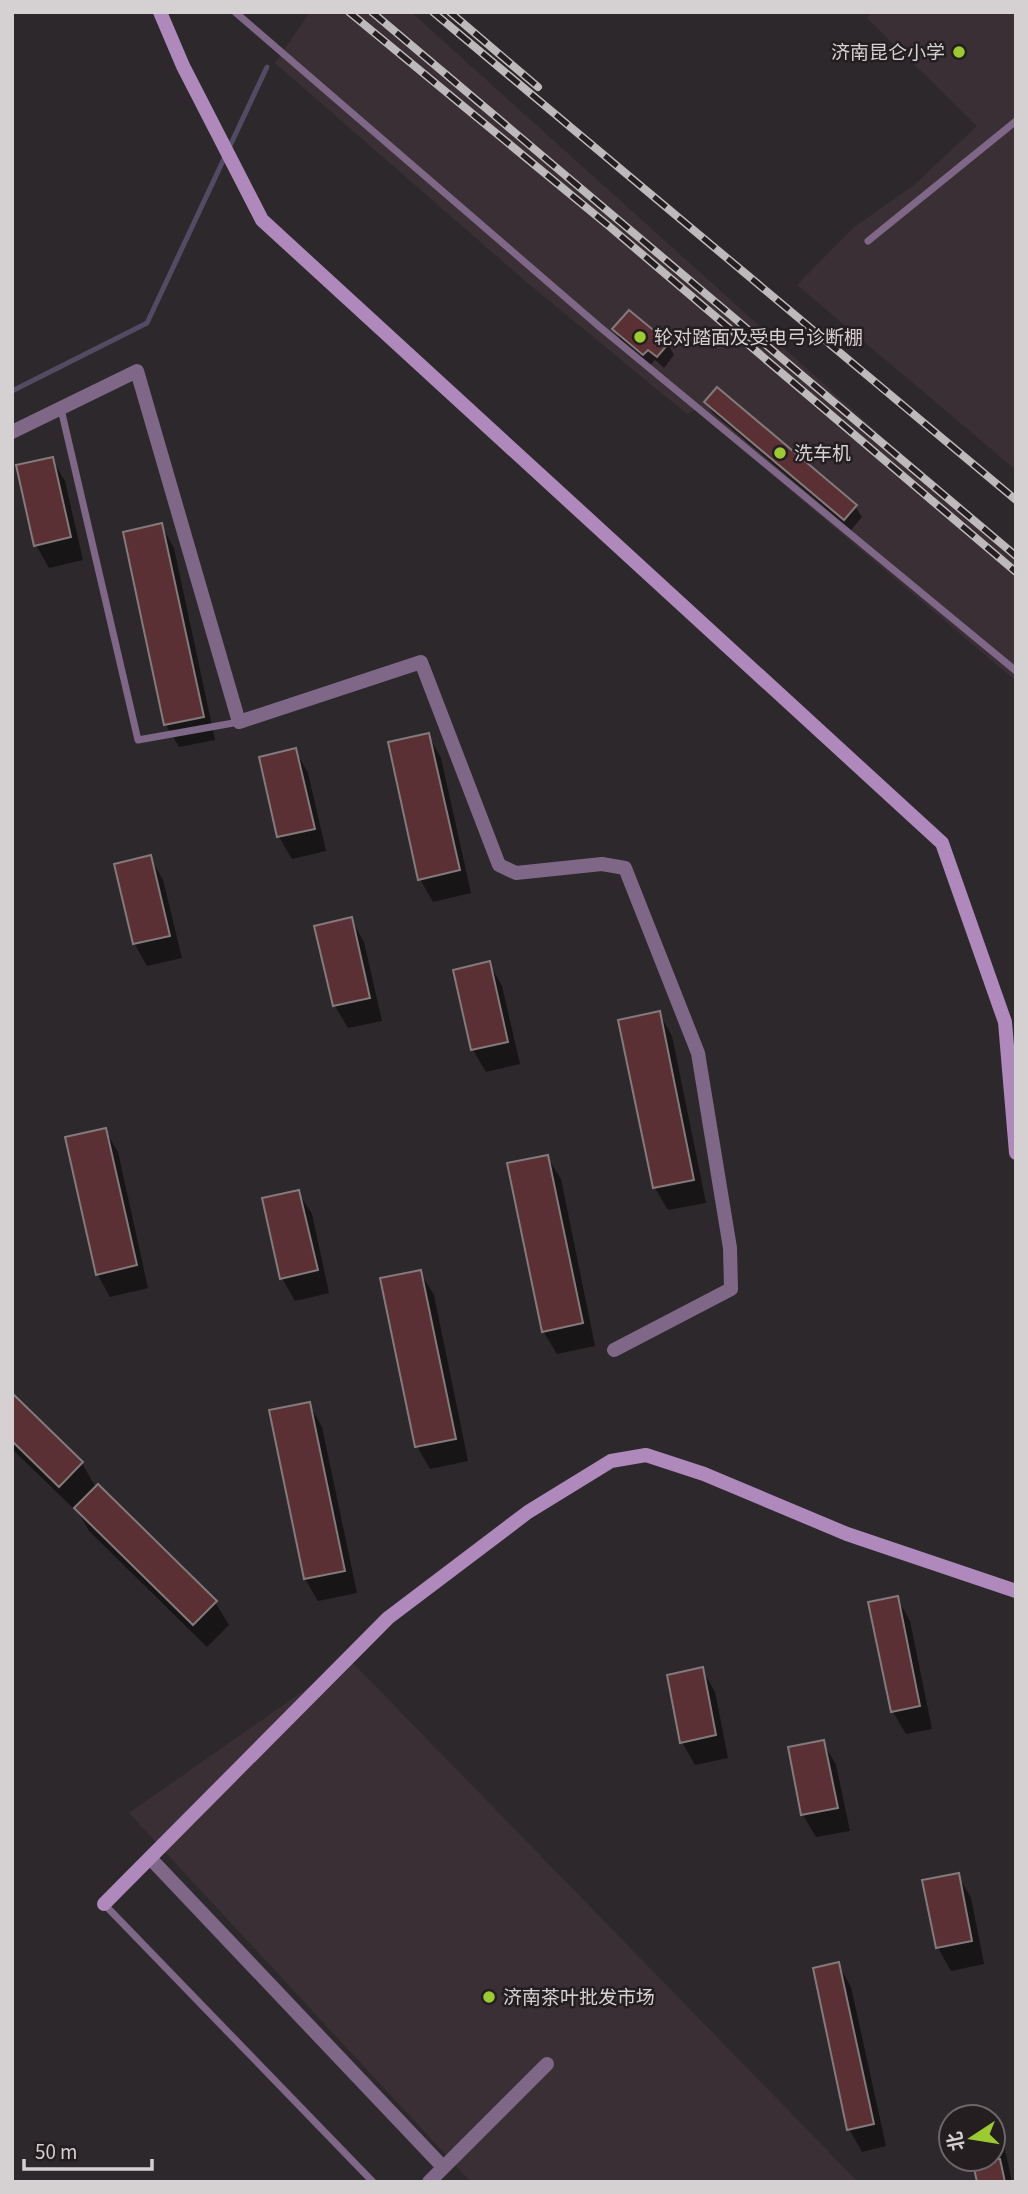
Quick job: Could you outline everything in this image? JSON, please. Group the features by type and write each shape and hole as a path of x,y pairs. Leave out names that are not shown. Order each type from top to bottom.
{"street":[{"path":"160,12 209,117 262,220 942,843 1004,1022 1016,1153"},
{"path":"12,432 136,371 239,722 421,662 499,865 516,873 602,864 625,868 698,1053 730,1248 731,1289 614,1350"},
{"path":"104,1904 388,1618 528,1512 611,1461 646,1455 692,1470 847,1534 1016,1591"},
{"path":"150,1858 443,2167"},
{"path":"429,2182 547,2064"}],"lane":[{"path":"235,12 601,328 1016,671"},
{"path":"868,241 1016,121"},
{"path":"61,408 138,740 239,722"},
{"path":"104,1904 373,2182"}],"shaded area":[{"path":"310,12 411,12 1016,557 1016,681 695,410 687,414 524,280 275,63"},
{"path":"872,12 1016,12 1016,470 797,285 853,228 914,185 977,126 867,18"},
{"name":"济南茶叶批发市场","path":"349,1659 858,2182 471,2182 129,1813"}],"building":[{"name":"轮对踏面及受电弓诊断棚","path":"629,310 669,343 657,357 648,350 643,355 612,329"},
{"name":"洗车机","path":"717,387 857,505 844,520 704,402"},
{"path":"53,457 71,537 34,546 16,465"},
{"path":"162,523 204,717 164,725 123,532"},
{"path":"429,733 460,870 418,880 388,742"},
{"path":"296,748 315,829 277,837 259,757"},
{"path":"151,855 170,936 133,944 114,864"},
{"path":"352,917 370,998 333,1006 314,926"},
{"path":"490,961 508,1042 471,1050 453,970"},
{"path":"660,1011 694,1180 653,1188 618,1020"},
{"path":"106,1128 137,1265 96,1275 65,1137"},
{"path":"548,1155 583,1323 542,1332 507,1163"},
{"path":"299,1190 318,1270 280,1279 262,1198"},
{"path":"421,1270 456,1439 415,1447 380,1278"},
{"path":"12,1393 83,1462 59,1487 12,1441"},
{"path":"310,1402 345,1571 304,1579 269,1410"},
{"path":"98,1484 217,1601 193,1625 74,1508"},
{"path":"898,1596 920,1706 891,1712 868,1602"},
{"path":"703,1667 716,1735 680,1743 667,1675"},
{"path":"824,1740 838,1808 801,1815 788,1747"},
{"path":"959,1873 972,1941 936,1948 922,1880"},
{"path":"839,1962 874,2124 847,2130 813,1968"},
{"path":"975,2173 1003,2173 1005,2182 977,2182"}],"waterway":[{"path":"12,391 147,323 267,67"}],"railway":[{"path":"349,12 610,227 1016,572"},
{"path":"372,12 1016,556"},
{"path":"433,12 1016,500"},
{"path":"450,12 538,87"}],"place":[{"name":"济南昆仑小学","path":"959,52"},
{"name":"轮对踏面及受电弓诊断棚","path":"640,337"},
{"name":"洗车机","path":"780,453"},
{"name":"济南茶叶批发市场","path":"489,1997"}]}
